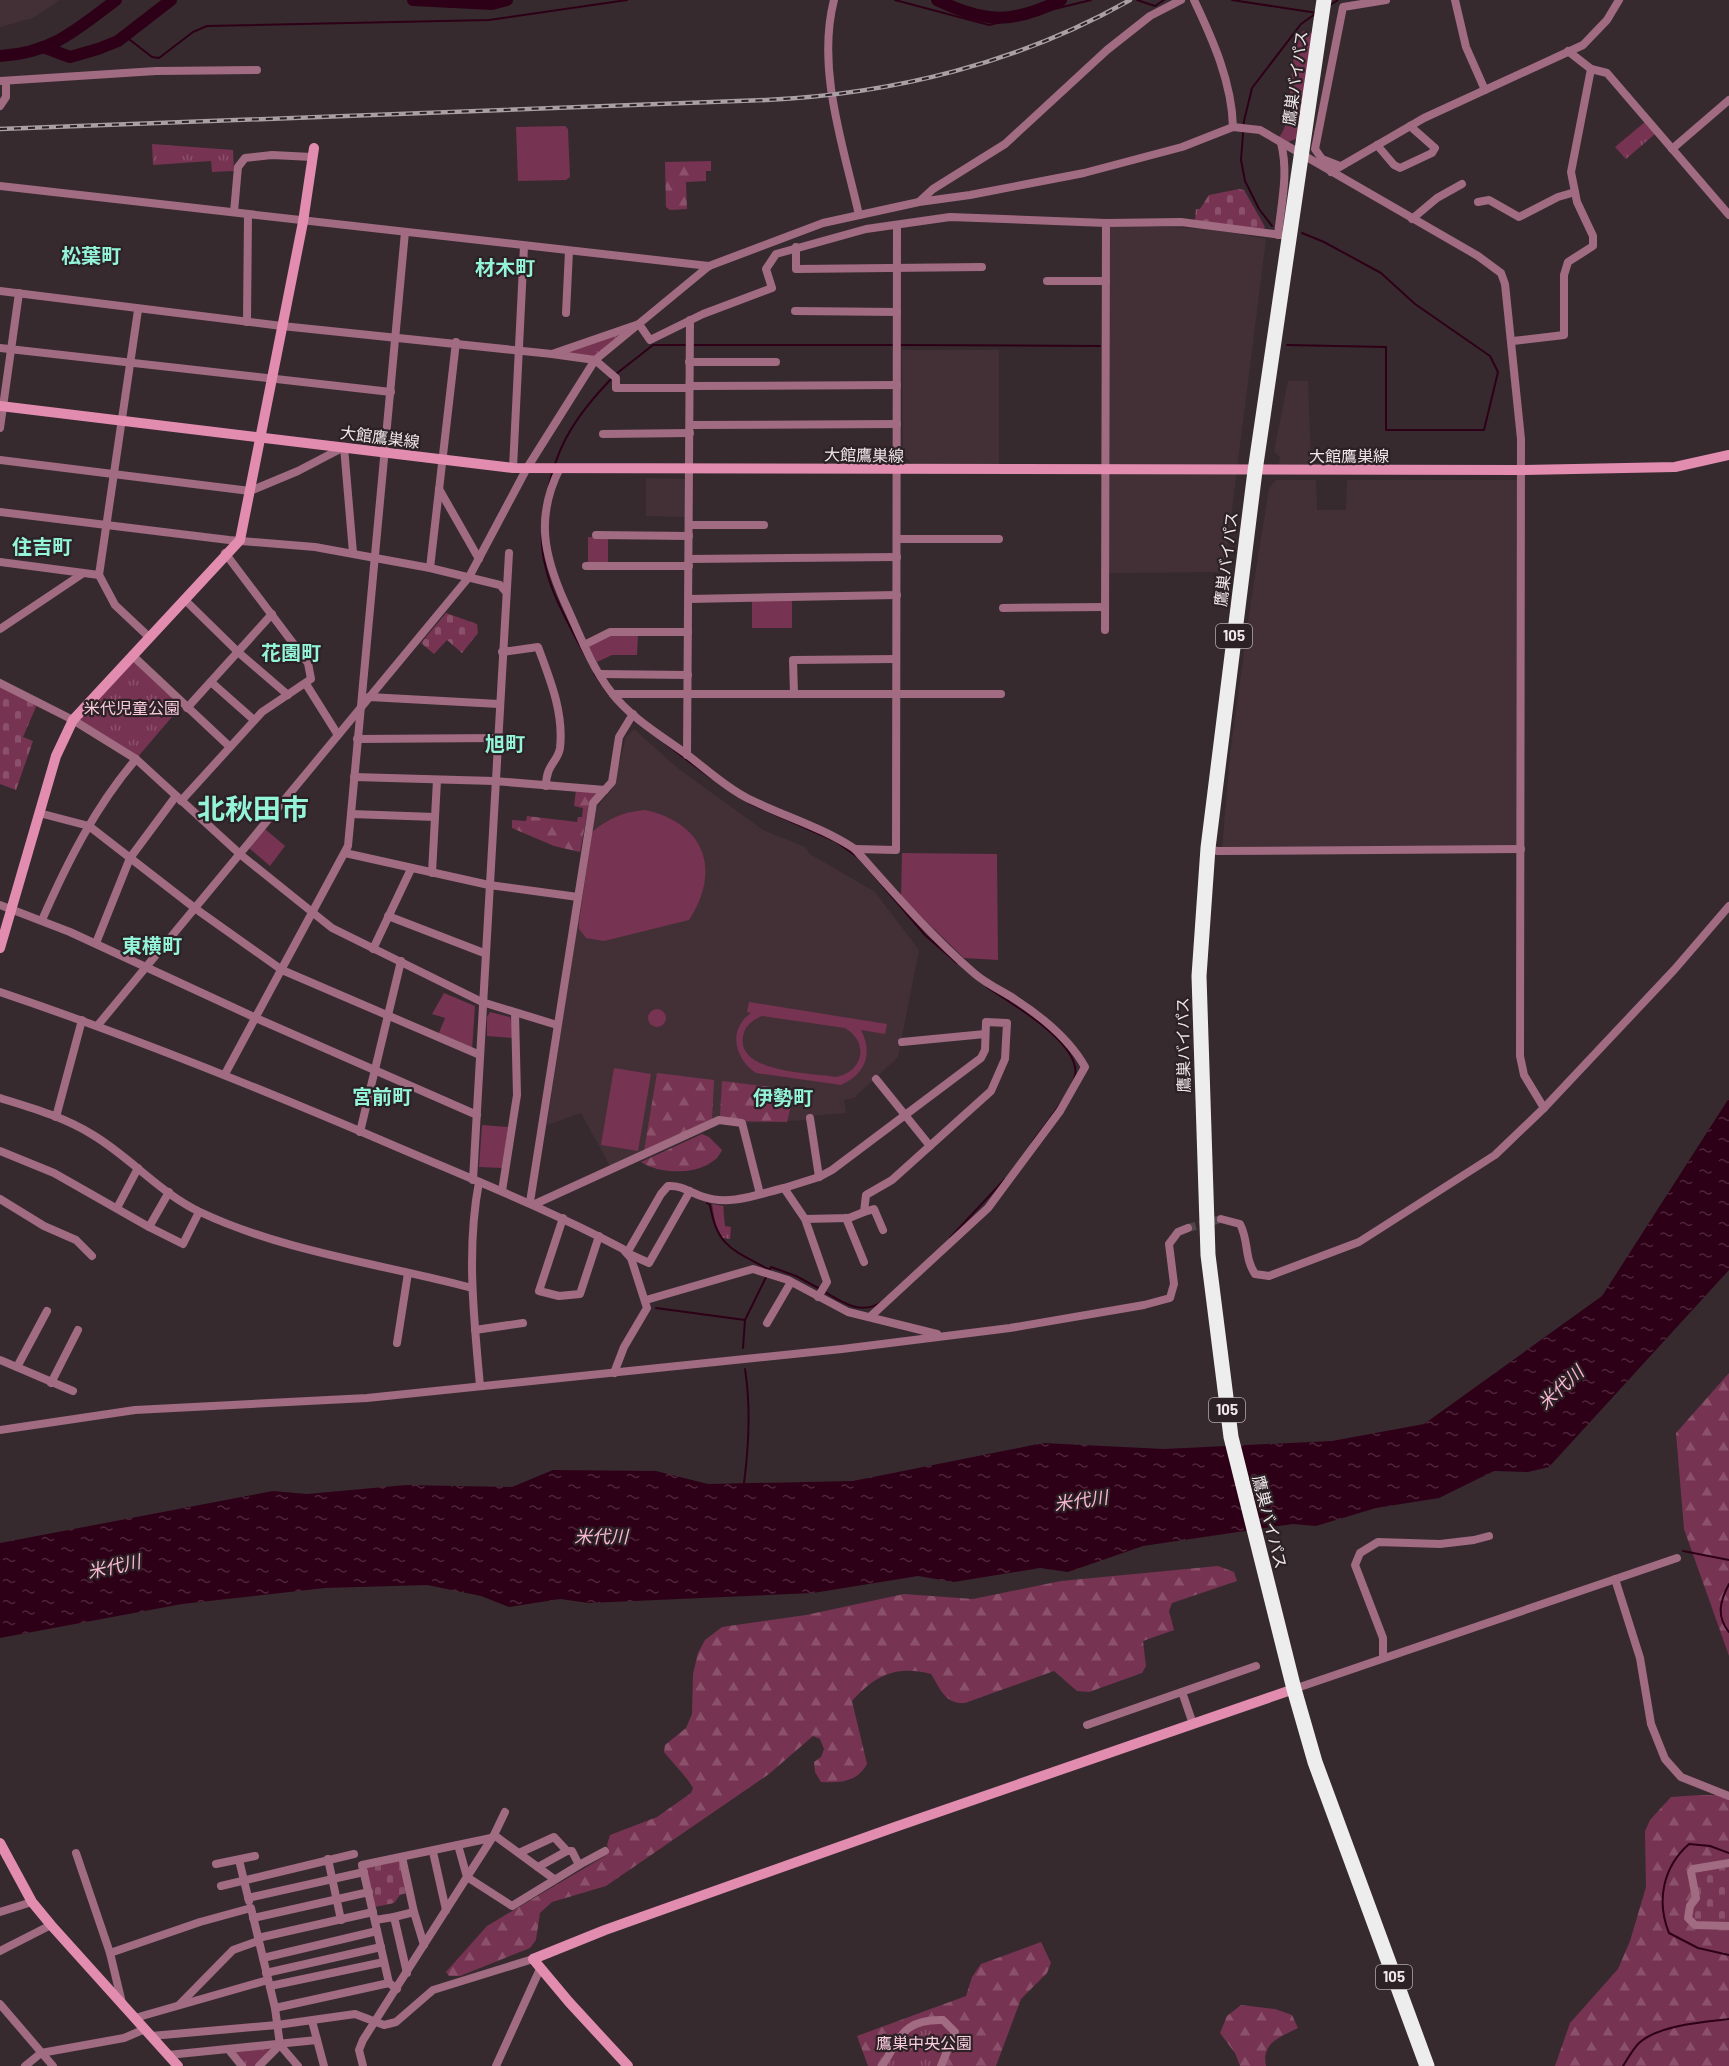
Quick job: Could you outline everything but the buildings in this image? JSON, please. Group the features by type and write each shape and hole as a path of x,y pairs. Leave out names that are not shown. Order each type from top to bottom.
{"highway":[{"name":"鷹巣バイパス","path":"1324,0 1303,156 1283,236 1208,848 1199,976 1208,1255 1231,1437 1294,1689 1315,1762 1427,2066"}],"street":[{"path":"834,0 828,34 832,92 859,216"},
{"path":"919,202 933,189 1005,144 1107,50 1150,16 1181,0"},
{"path":"1194,0 1218,54 1233,111 1233,127"},
{"path":"1340,166 1322,159 1315,149 1343,7 1386,0"},
{"path":"1455,0 1466,47 1485,90"},
{"path":"1331,172 1410,126 1592,39 1619,0"},
{"path":"1568,51 1591,69 1606,73 1729,215"},
{"path":"1513,341 1564,335 1564,275 1568,262 1593,246 1593,236 1575,192 1571,172 1573,149 1591,69"},
{"path":"0,106 6,97 3,81 156,71 257,70"},
{"path":"1672,149 1729,100"},
{"path":"1377,145 1400,168 1432,153 1434,148 1410,126"},
{"path":"98,1025 469,578 527,468 596,360 709,266 807,229 919,202 970,195 1084,173 1182,147 1233,127 1260,130 1478,256 1501,273 1505,284 1513,341 1522,470 1521,1065 1528,1083 1544,1108"},
{"path":"639,324 650,340 772,288 766,269 776,254 796,247 875,228 950,217 1106,223 1181,222 1283,236 1286,178 1281,143"},
{"path":"0,948 56,756 73,720 240,540 303,222 313,153 245,158 238,167 234,212"},
{"path":"1412,219 1437,198 1462,184"},
{"path":"0,186 709,266"},
{"path":"1478,202 1489,200 1519,217 1558,197 1575,192"},
{"path":"247,322 248,214"},
{"path":"873,214 875,228"},
{"path":"1105,630 1106,223"},
{"path":"855,849 896,850 897,225"},
{"path":"225,1074 348,846 405,232"},
{"path":"513,468 524,246"},
{"path":"796,247 796,269 982,267"},
{"path":"566,313 569,250"},
{"path":"1047,281 1106,281"},
{"path":"0,291 138,310 456,342 596,360 614,375 616,388 897,385"},
{"path":"0,428 19,293"},
{"path":"138,310 99,575 115,604 149,637"},
{"path":"795,311 897,312"},
{"path":"687,755 690,321"},
{"path":"552,354 639,324"},
{"path":"430,568 456,342"},
{"path":"0,348 272,381 391,392"},
{"path":"689,362 776,362"},
{"name":"大館鷹巣線","path":"2,407 513,468 1522,470 1675,467 1729,455"},
{"path":"603,434 690,429 897,424"},
{"path":"0,460 250,490 298,471 344,447 354,554"},
{"path":"556,468 546,516 545,552 551,573 600,674 632,716 744,797 840,839 855,849 942,946 978,976 1013,998 1060,1034 1076,1051 1085,1067 1060,1111 988,1208 871,1316"},
{"path":"439,489 479,559"},
{"path":"0,512 240,540 304,545 430,568 500,585 506,592"},
{"path":"689,525 765,525"},
{"path":"596,535 689,536"},
{"path":"897,539 999,539"},
{"path":"480,1386 472,1288 477,1115 484,953 509,553"},
{"path":"96,943 130,858 178,798 254,720 311,679 311,668 225,554"},
{"path":"586,566 897,557"},
{"path":"0,562 99,575"},
{"path":"0,629 82,574"},
{"path":"689,598 897,595"},
{"path":"184,599 238,652 288,695"},
{"path":"1003,608 1105,608"},
{"path":"187,708 272,614"},
{"path":"584,645 610,632 688,632"},
{"path":"502,652 538,647 543,660 558,709 560,750 546,771 546,786"},
{"path":"132,655 230,747"},
{"path":"794,694 794,660 896,659"},
{"path":"600,674 688,675"},
{"path":"211,682 254,720"},
{"path":"0,683 73,720 136,759 241,855 332,928 482,1002 557,1025"},
{"path":"306,684 338,735"},
{"path":"613,694 1001,694"},
{"path":"369,697 499,704"},
{"path":"532,1203 557,1025 593,803 612,782 619,737 632,716"},
{"path":"357,739 497,738"},
{"path":"42,920 67,863 89,826 136,759"},
{"path":"354,777 494,781 605,790"},
{"path":"432,873 437,780"},
{"path":"39,813 89,826 196,909 282,970 480,1055"},
{"path":"351,814 435,817"},
{"path":"1208,848 1217,851 1521,849"},
{"path":"345,853 489,885 578,897"},
{"path":"373,948 411,869"},
{"path":"0,905 96,943 256,1018 477,1115"},
{"path":"1221,1219 1240,1224 1244,1232 1247,1262 1255,1274 1269,1276 1359,1242 1417,1208 1495,1155 1544,1108 1674,970 1729,906"},
{"path":"388,916 484,953"},
{"path":"360,1132 401,961"},
{"path":"0,992 98,1025 225,1074 532,1203 649,1263 690,1191"},
{"path":"502,1191 517,1095 515,1013"},
{"path":"56,1117 82,1020"},
{"path":"627,1253 668,1186 678,1186 705,1198 729,1201 819,1177 906,1117 981,1058 986,1022 1007,1023 1005,1059 991,1091 892,1180 866,1195 864,1212"},
{"path":"902,1042 985,1034"},
{"path":"876,1079 930,1146"},
{"path":"0,1098 56,1117 92,1134 199,1212 250,1232 344,1258 472,1288"},
{"path":"810,1118 819,1177"},
{"path":"532,1203 719,1120 742,1123 760,1194"},
{"path":"0,1151 54,1173 183,1244 199,1212"},
{"path":"117,1208 138,1168"},
{"path":"784,1188 805,1219 827,1282 819,1295"},
{"path":"149,1227 169,1192"},
{"path":"0,1199 44,1226 76,1240 92,1256"},
{"path":"805,1219 846,1218 874,1209 883,1230"},
{"path":"563,1218 539,1291 559,1296 580,1294 599,1236"},
{"path":"846,1218 864,1262"},
{"path":"0,1430 135,1410 367,1398 842,1349 1010,1328 1144,1305 1170,1298 1174,1284 1169,1244 1178,1232 1188,1228"},
{"path":"614,1373 624,1347 647,1308 646,1299 627,1253"},
{"path":"646,1299 753,1269 791,1282 848,1312 942,1335"},
{"path":"397,1344 408,1273"},
{"path":"767,1323 791,1282"},
{"path":"17,1367 47,1311"},
{"path":"475,1330 523,1323"},
{"path":"51,1383 78,1330"},
{"path":"0,1360 73,1391"},
{"path":"1383,1658 1383,1638 1355,1565 1360,1553 1378,1542 1440,1544 1489,1536"},
{"path":"25,2066 41,2053 148,2032 277,2025 355,2014 384,2025 396,2022 433,1990 533,1959 605,1930 1383,1658 1677,1558"},
{"path":"1615,1579 1640,1658 1651,1724 1665,1759 1680,1777 1729,1796"},
{"path":"1087,1725 1256,1666"},
{"path":"1182,1692 1193,1724"},
{"path":"363,2066 359,2050 493,1837 505,1812"},
{"path":"397,1989 389,1983 362,1865 433,1852 493,1837 554,1879"},
{"path":"519,1853 554,1837 567,1851 572,1851 579,1865"},
{"path":"0,1843 32,1902 178,2066"},
{"path":"458,1845 467,1876 512,1906 554,1879 605,1851"},
{"path":"538,1867 567,1851"},
{"path":"433,1852 446,1910"},
{"path":"76,1853 110,1953 122,2003"},
{"path":"221,1886 354,1854"},
{"path":"216,1864 255,1856"},
{"path":"402,1857 424,1945"},
{"path":"328,1859 341,1920"},
{"path":"239,1860 275,2008 280,2045 295,2065"},
{"path":"1729,1863 1693,1869 1691,1872 1696,1898 1690,1906 1688,1918 1695,1925 1729,1926"},
{"path":"248,1898 364,1872"},
{"path":"253,1918 369,1892"},
{"path":"0,1914 32,1902"},
{"path":"110,1953 200,1922 251,1908"},
{"path":"178,2006 233,1950 258,1940 341,1920 374,1916 394,1917 414,1912"},
{"path":"394,1917 407,1973"},
{"path":"0,1951 51,1925"},
{"path":"263,1958 377,1931"},
{"path":"135,2018 381,1947"},
{"path":"533,1959 628,2066"},
{"path":"268,1980 384,1962"},
{"path":"496,2066 540,1969"},
{"path":"275,2008 389,1983"},
{"path":"0,2004 53,2066"},
{"path":"882,2066 913,2023 943,2020 955,2032 941,2066"},
{"path":"312,2021 324,2066"},
{"path":"168,2055 317,2040"},
{"path":"259,2066 280,2045"},
{"path":"229,2050 242,2066"}],"shaded area":[{"path":"0,0 60,0 33,18 0,27"},
{"path":"1106,223 1216,230 1266,239 1224,572 1105,573"},
{"path":"902,350 999,350 999,464 913,464 903,455"},
{"path":"1288,381 1308,381 1311,464 1279,464 1280,457 1274,451"},
{"path":"646,478 687,479 686,517 646,516"},
{"path":"1276,480 1316,480 1317,510 1346,510 1347,480 1518,480 1517,844 1514,848 1222,848 1230,755 1251,601 1269,488"},
{"path":"634,729 675,766 763,830 805,847 810,854 875,892 919,950 898,1057 854,1098 844,1100 846,1113 808,1116 807,1120 747,1123 718,1118 611,1168 581,1113 547,1125 594,811 613,788 626,737"}],"green space":[{"path":"1303,31 1314,34 1298,138 1288,142 1279,137 1287,117 1297,42"},
{"path":"1645,122 1655,134 1626,159 1615,147"},
{"path":"565,126 568,129 570,177 566,180 518,181 516,127"},
{"path":"152,144 233,150 234,171 212,172 211,161 153,165"},
{"path":"711,161 711,171 706,171 706,181 686,182 687,209 670,210 666,207 665,162"},
{"path":"1244,190 1265,227 1261,231 1195,220 1196,209 1200,209 1209,195"},
{"path":"639,324 595,360 552,354"},
{"path":"588,537 608,538 608,563 588,563"},
{"path":"752,599 792,599 792,628 752,628"},
{"path":"446,613 477,624 478,633 462,653 447,640 434,654 421,643"},
{"path":"610,635 638,635 637,655 612,655 597,662 588,646"},
{"name":"米代児童公園","path":"132,655 183,704 136,759 73,720"},
{"path":"0,683 38,702 23,737 33,741 16,790 0,784"},
{"path":"576,790 599,792 589,804 580,852 554,846 512,828 512,820 526,821 527,816 577,822 578,817 582,817 583,808 574,806"},
{"path":"645,810 665,816 694,837 702,851 705,866 704,883 699,901 689,920 604,941 586,938 579,929 579,922 592,832 617,816"},
{"path":"265,829 285,846 270,866 249,848"},
{"path":"902,853 997,854 998,960 964,958 901,897"},
{"path":"444,993 475,1006 472,1050 438,1035 445,1018 432,1014"},
{"path":"749,1002 887,1024 885,1034 861,1030 867,1055 865,1062 856,1075 841,1085 756,1073 743,1060 737,1044 736,1036 739,1028 743,1020 751,1013 747,1012","holes":["762,1016 845,1028 858,1041 860,1056 853,1069 836,1077 778,1069 751,1057 744,1048 743,1036 746,1029"]},
{"path":"653,1009 661,1009 666,1014 664,1025 653,1027 648,1022 648,1014"},
{"path":"490,1012 510,1017 512,1038 487,1036 487,1017"},
{"path":"614,1068 651,1074 638,1151 601,1145"},
{"path":"657,1073 714,1080 712,1119 644,1151"},
{"path":"722,1081 795,1090 787,1122 744,1121 720,1117"},
{"path":"482,1125 508,1127 503,1168 479,1167"},
{"path":"702,1134 709,1137 722,1150 716,1159 707,1165 697,1169 673,1171 650,1167 641,1162"},
{"path":"712,1204 723,1206 725,1226 731,1227 730,1239 723,1238 716,1228"},
{"path":"1729,1373 1729,1656 1684,1529 1676,1433"},
{"path":"1218,1566 1234,1572 1237,1581 1172,1603 1169,1611 1174,1630 1143,1641 1146,1666 1142,1673 1089,1692 1077,1691 1054,1671 965,1703 958,1703 948,1698 931,1674 908,1671 887,1674 869,1685 852,1701 867,1764 858,1775 848,1780 821,1782 815,1772 814,1762 821,1757 824,1749 820,1739 813,1736 769,1774 606,1886 552,1902 540,1913 536,1940 530,1948 460,1976 449,1976 446,1972 487,1926 605,1856 609,1850 607,1845 610,1835 657,1817 691,1793 693,1788 690,1783 664,1752 665,1745 686,1728 692,1714 693,1674 698,1653 705,1640 722,1627 806,1615 904,1594 973,1599 1061,1581"},
{"path":"1729,1795 1729,2066 1555,2066 1570,2023 1618,1969 1630,1941 1646,1887 1645,1831 1650,1820 1671,1797"},
{"path":"399,1861 407,1893 400,1895 394,1903 375,1907 366,1868"},
{"path":"1729,1863 1729,1926 1695,1925 1688,1911 1695,1902 1691,1872"},
{"path":"1041,1942 1051,1963 1047,1973 1021,1999 996,2066 868,2066 857,2036 966,1996 972,1977 981,1964"},
{"path":"1241,2005 1275,2009 1292,2015 1298,2028 1269,2046 1266,2051 1266,2066 1240,2066 1235,2053 1220,2033 1227,2016"},
{"name":"鷹巣中央公園","path":"943,2020 955,2032 941,2066 882,2066 906,2030"},
{"path":"273,2049 256,2066 244,2066 235,2052"}],"water":[{"name":"米代川","path":"1729,1098 1729,1270 1549,1467 1528,1472 1494,1471 1439,1498 1376,1508 1316,1526 1293,1524 1143,1546 1068,1572 1040,1568 954,1582 918,1576 813,1593 589,1603 560,1599 509,1607 481,1596 427,1585 325,1588 182,1604 0,1638 0,1543 273,1491 307,1494 406,1485 512,1487 553,1470 656,1471 708,1484 853,1481 1043,1443 1164,1449 1332,1441 1424,1424 1602,1296"}],"waterway":[{"path":"0,56 18,54 49,45 75,30 116,0"},
{"path":"43,47 70,57 98,49 118,41 171,0"},
{"path":"413,0 492,4 507,0"},
{"path":"125,36 152,57 159,58 193,32 207,26 489,20 627,0"},
{"path":"895,0 989,25 1091,0"},
{"path":"937,0 970,13 999,18 1028,13 1061,0"},
{"path":"1137,0 1155,6 1164,0"},
{"path":"1232,0 1317,13"},
{"path":"1330,5 1338,0"},
{"path":"1272,226 1259,209 1245,181 1241,160 1244,121 1252,88 1301,24 1315,14"},
{"path":"1287,345 1386,347 1386,430 1484,430 1498,372 1490,356 1415,304 1381,273 1324,242 1302,233"},
{"path":"616,374 653,345 688,345"},
{"path":"693,345 895,345"},
{"path":"900,345 1100,346"},
{"path":"555,464 565,440 579,418 612,378"},
{"path":"543,511 552,473"},
{"path":"542,531 542,547 549,580 562,612 586,657"},
{"path":"594,673 609,695"},
{"path":"666,744 711,778"},
{"path":"749,803 835,841 859,858 925,935 957,963"},
{"path":"987,987 1042,1025 1067,1050 1074,1063 1075,1076 1068,1091 1032,1143"},
{"path":"950,1238 1005,1179"},
{"path":"707,1203 710,1205 717,1230 728,1246 768,1269"},
{"path":"743,1348 745,1320 771,1267 796,1276 820,1289"},
{"path":"825,1292 851,1306 865,1308 880,1303"},
{"path":"656,1308 745,1320"},
{"path":"744,1483 749,1426 745,1369"},
{"path":"1683,1551 1729,1560"},
{"path":"1729,1584 1723,1596 1721,1608 1722,1620 1729,1632"},
{"path":"1729,1853 1710,1846 1689,1844 1673,1863 1664,1885 1663,1897 1663,1909 1669,1933 1698,1948 1729,1955"},
{"path":"1623,2066 1639,2043 1658,2032 1682,2025 1729,2019"}],"tunnel":[{"path":"1188,1228 1221,1219"}],"railway":[{"path":"0,129 814,97 908,82 1000,58 1088,22 1130,0"}],"district":[{"name":"松葉町","path":"91,256"},
{"name":"材木町","path":"505,268"},
{"name":"住吉町","path":"42,547"},
{"name":"花園町","path":"291,653"},
{"name":"旭町","path":"505,744"},
{"name":"北秋田市","path":"253,809"},
{"name":"東横町","path":"152,946"},
{"name":"宮前町","path":"382,1097"},
{"name":"伊勢町","path":"783,1098"}]}
